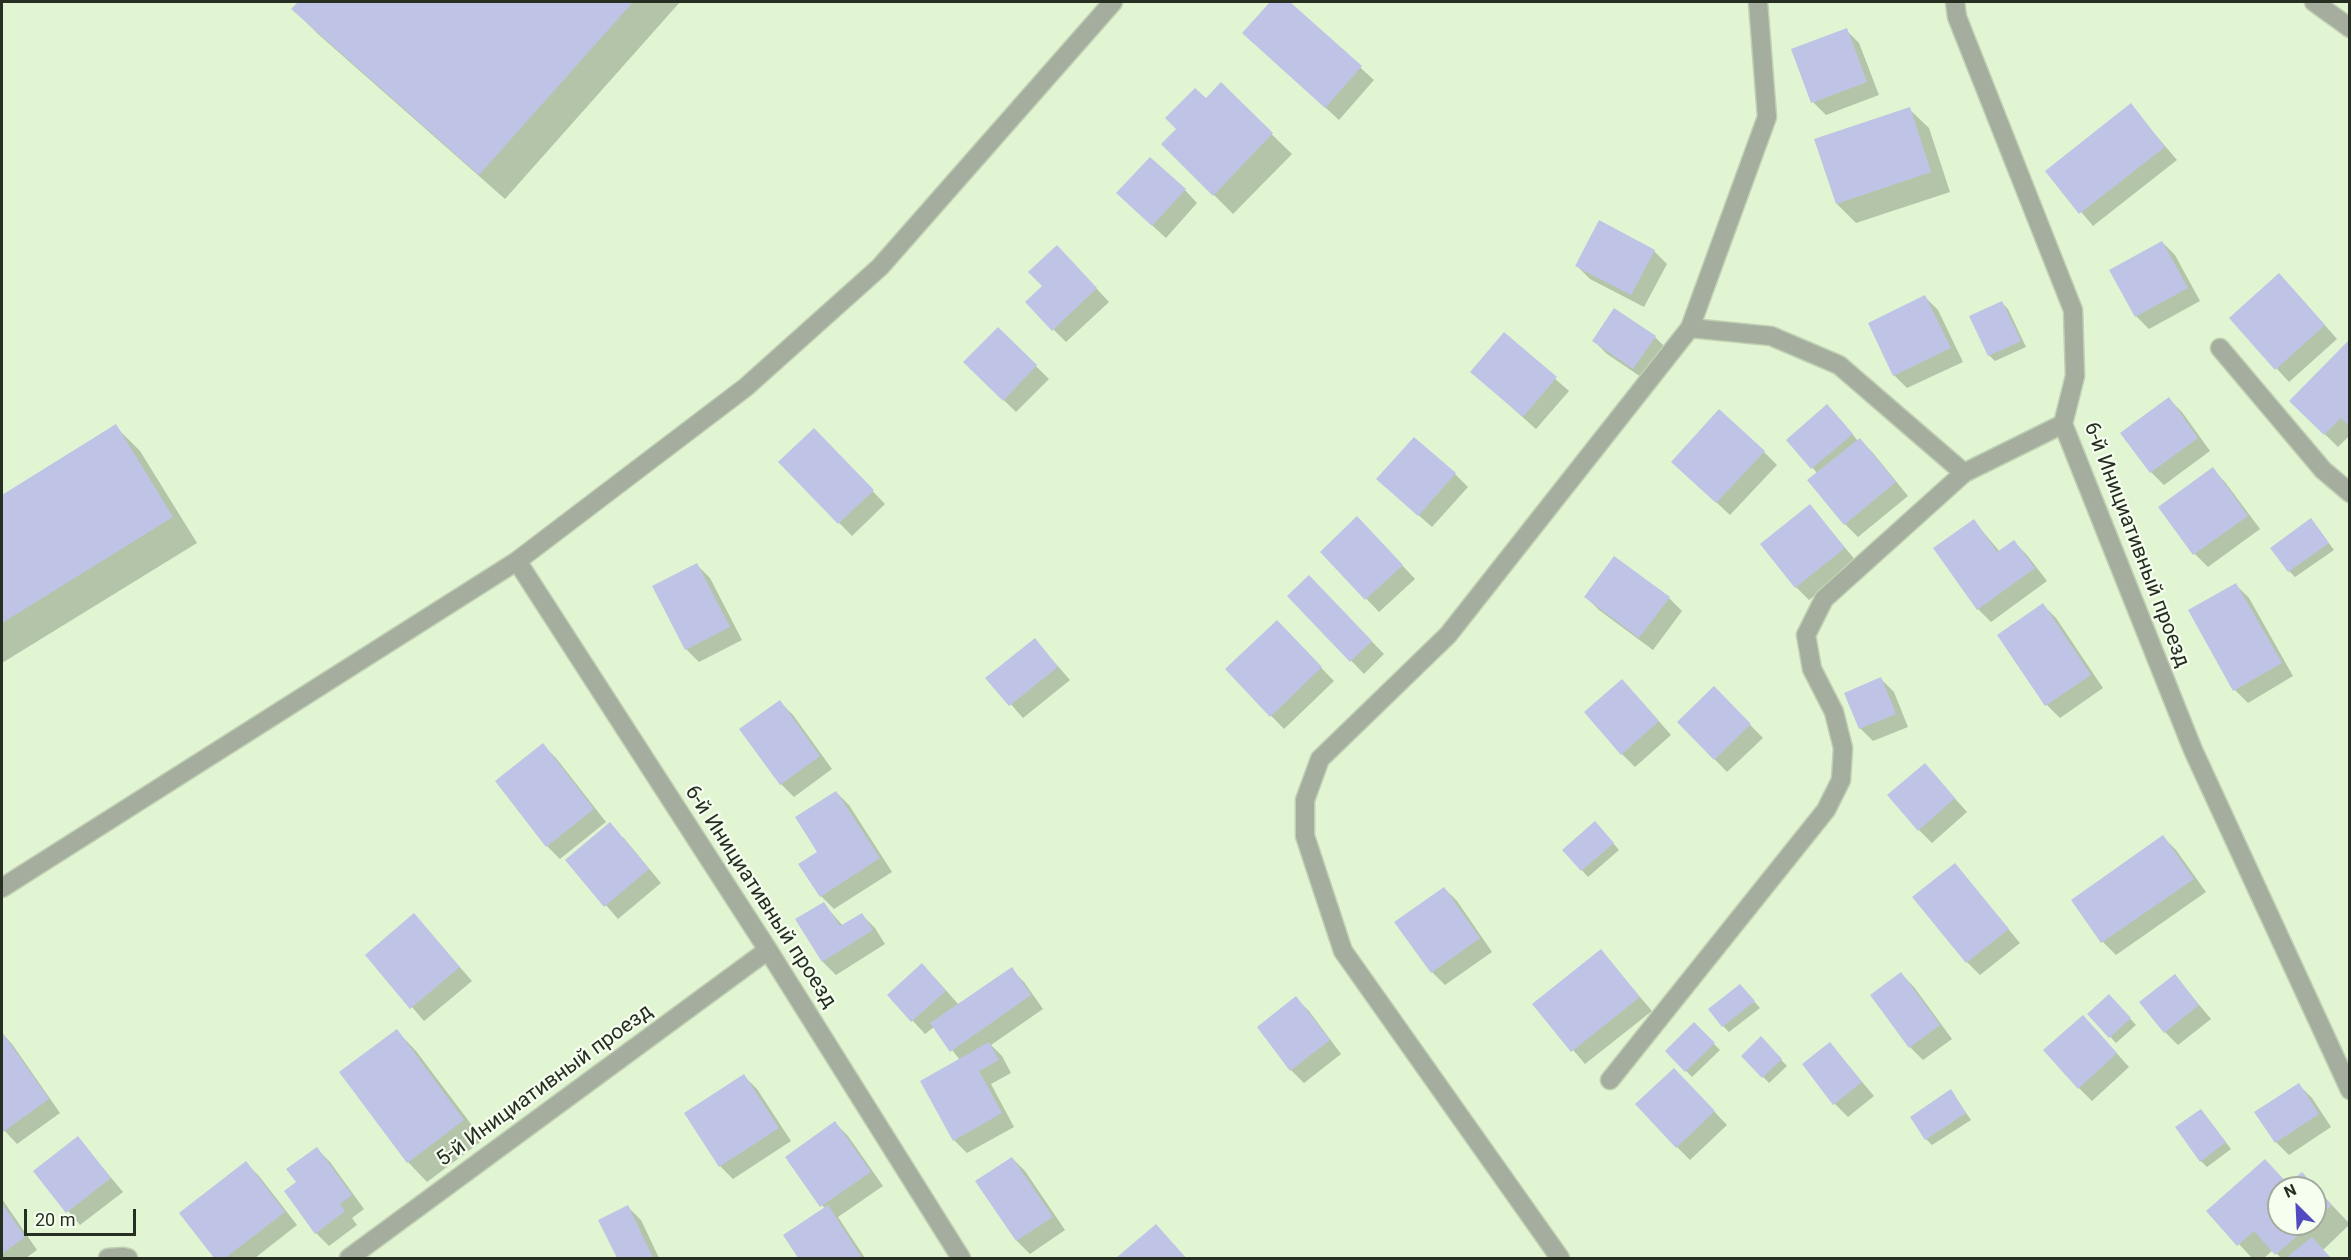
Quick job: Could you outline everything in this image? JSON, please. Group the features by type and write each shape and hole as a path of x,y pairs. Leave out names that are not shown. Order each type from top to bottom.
{"street":[{"path":"2,888 517,561 747,387 880,267 1113,2"},
{"path":"1560,1258 1343,951 1305,836 1305,800 1320,759 1448,635 1689,328 1767,117 1758,2"},
{"name":"6-й Инициативный проезд","path":"1955,2 1958,17 2073,310 2075,376 2063,424 2193,750 2349,1090"},
{"path":"2314,2 2349,28"},
{"path":"1689,328 1770,336 1839,365 1964,473"},
{"path":"2220,348 2323,470 2349,493"},
{"path":"1610,1080 1826,810 1841,780 1843,748 1834,712 1812,669 1806,634 1824,599 1964,473 2063,424"},
{"name":"6-й Инициативный проезд","path":"517,561 768,950 961,1258"},
{"name":"5-й Инициативный проезд","path":"349,1258 768,950"},
{"path":"108,1258 128,1258"}],"building":[{"path":"298,2 633,2 479,175 291,9"},
{"path":"1270,2 1290,2 1362,66 1325,108 1242,33"},
{"path":"1847,28 1867,82 1811,103 1791,49"},
{"path":"1221,82 1273,133 1213,196 1161,144 1176,129 1165,118 1195,88 1206,98"},
{"path":"2131,103 2165,147 2079,214 2045,171"},
{"path":"1910,107 1931,172 1836,204 1814,139"},
{"path":"1150,157 1186,189 1152,226 1116,193"},
{"path":"1599,220 1655,250 1631,295 1575,266"},
{"path":"2162,241 2188,288 2135,317 2109,270"},
{"path":"1057,245 1097,288 1052,331 1025,302 1042,286 1028,272"},
{"path":"2279,273 2325,325 2275,370 2229,318"},
{"path":"1925,295 1951,348 1893,376 1868,323"},
{"path":"2002,301 2021,341 1988,356 1969,316"},
{"path":"1614,308 1656,336 1633,369 1592,341"},
{"path":"998,327 1037,365 1003,401 963,362"},
{"path":"1504,332 1557,377 1523,417 1470,372"},
{"path":"2350,339 2350,427 2341,418 2324,435 2289,401"},
{"path":"2169,397 2198,438 2150,473 2120,433"},
{"path":"1827,404 1853,434 1811,469 1786,440"},
{"path":"1719,409 1765,451 1716,503 1671,462"},
{"path":"116,424 173,517 2,623 2,495"},
{"path":"814,428 874,490 838,524 778,462"},
{"path":"1414,437 1456,473 1418,516 1376,479"},
{"path":"1860,438 1896,482 1844,525 1807,480"},
{"path":"2213,467 2248,516 2193,555 2158,507"},
{"path":"1810,504 1845,548 1795,588 1760,544"},
{"path":"1357,516 1403,565 1365,600 1320,552"},
{"path":"2311,518 2329,543 2288,572 2270,548"},
{"path":"1974,519 1997,552 2014,540 2035,568 1977,610 1933,548"},
{"path":"1614,556 1670,597 1639,638 1584,597"},
{"path":"697,563 730,627 685,650 652,586"},
{"path":"1309,575 1372,641 1350,662 1287,596"},
{"path":"2236,583 2282,663 2233,691 2188,610"},
{"path":"2043,603 2091,675 2045,706 1997,635"},
{"path":"1277,620 1322,667 1270,717 1225,669"},
{"path":"1035,638 1058,667 1009,706 985,678"},
{"path":"1881,677 1896,714 1859,729 1844,693"},
{"path":"1622,679 1659,721 1621,755 1584,712"},
{"path":"1714,686 1751,724 1714,760 1677,722"},
{"path":"780,700 820,756 780,785 739,729"},
{"path":"543,743 594,809 546,847 495,781"},
{"path":"1925,763 1955,798 1918,831 1887,795"},
{"path":"836,791 880,858 820,897 798,864 817,852 795,817"},
{"path":"1595,821 1614,843 1581,871 1562,850"},
{"path":"610,822 649,869 604,907 565,860"},
{"path":"2163,835 2194,879 2101,943 2071,900"},
{"path":"1955,863 2009,929 1966,963 1912,897"},
{"path":"1444,887 1480,938 1431,973 1394,922"},
{"path":"824,902 840,926 862,913 873,930 822,962 795,919"},
{"path":"414,913 460,967 410,1009 365,955"},
{"path":"1601,949 1640,997 1571,1052 1532,1004"},
{"path":"922,963 946,991 911,1022 887,995"},
{"path":"1012,967 1031,995 950,1052 930,1023"},
{"path":"1901,972 1940,1025 1909,1048 1870,995"},
{"path":"2175,974 2199,1005 2164,1033 2139,1002"},
{"path":"1740,984 1755,1001 1722,1027 1708,1009"},
{"path":"2109,994 2131,1018 2109,1038 2087,1014"},
{"path":"1296,996 1330,1040 1290,1071 1257,1027"},
{"path":"2083,1015 2117,1053 2078,1089 2043,1050"},
{"path":"1694,1022 1715,1043 1685,1072 1665,1051"},
{"path":"397,1029 464,1120 407,1163 339,1072"},
{"path":"2,1032 49,1099 3,1132 2,1130"},
{"path":"1761,1036 1782,1059 1762,1078 1741,1056"},
{"path":"989,1042 999,1060 979,1071 1002,1113 953,1141 920,1081"},
{"path":"1830,1042 1862,1082 1833,1105 1802,1064"},
{"path":"1674,1068 1715,1111 1676,1148 1635,1104"},
{"path":"744,1074 779,1128 719,1167 684,1113"},
{"path":"2299,1083 2319,1114 2275,1143 2254,1112"},
{"path":"1951,1089 1966,1113 1925,1140 1910,1117"},
{"path":"2201,1109 2226,1142 2200,1162 2175,1127"},
{"path":"835,1121 871,1172 820,1207 785,1157"},
{"path":"78,1136 111,1178 66,1213 33,1171"},
{"path":"317,1147 352,1195 340,1204 345,1211 315,1234 284,1191 296,1182 286,1169"},
{"path":"1012,1157 1053,1217 1016,1241 975,1181"},
{"path":"2265,1159 2281,1176 2267,1176 2267,1236 2297,1236 2275,1255 2254,1231 2237,1246 2206,1211"},
{"path":"246,1161 285,1212 225,1258 214,1258 179,1213"},
{"path":"2327,1200 2332,1205 2327,1209"},
{"path":"2,1203 25,1237 2,1254"},
{"path":"628,1205 653,1258 617,1258 598,1220"},
{"path":"828,1205 862,1258 798,1258 783,1235"},
{"path":"1156,1224 1186,1258 1116,1258"},
{"path":"2312,1237 2331,1258 2286,1258"}]}
